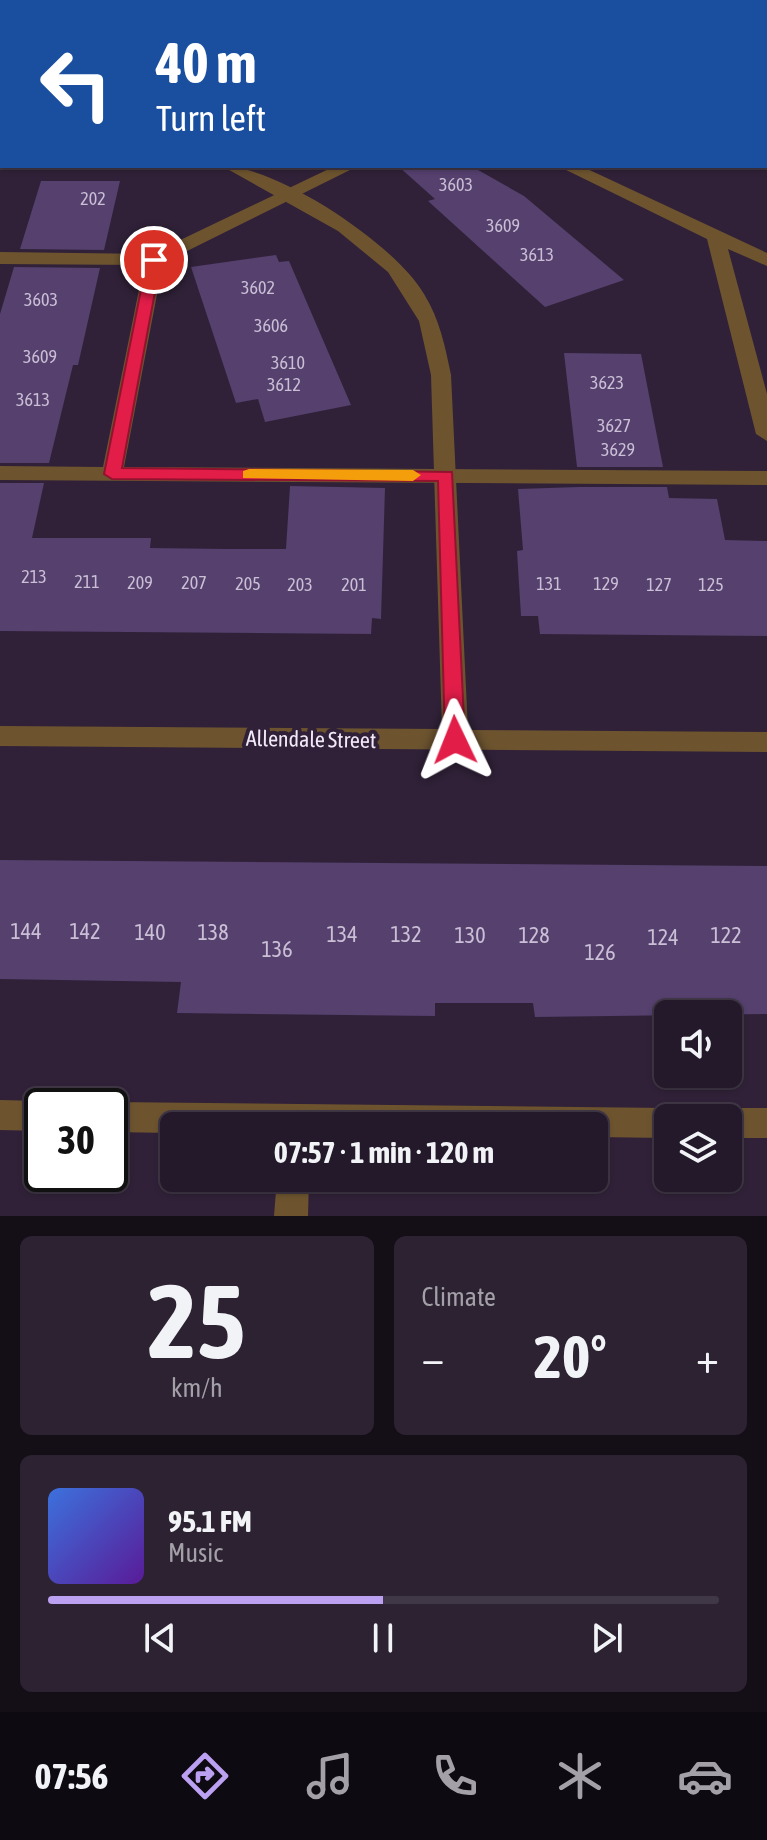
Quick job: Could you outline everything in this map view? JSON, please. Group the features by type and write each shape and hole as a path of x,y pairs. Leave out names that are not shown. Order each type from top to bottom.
{"street":[{"path":"235,168 331,219 373,249 409,286 429,322 441,375 455,740"},
{"path":"0,258 154,260 345,168"},
{"path":"571,168 767,260"},
{"path":"715,235 767,434"},
{"path":"112,474 154,260"},
{"path":"0,473 767,478"},
{"name":"Allendale Street","path":"0,736 767,742"},
{"path":"0,1115 24,1116"},
{"path":"128,1118 160,1119"},
{"path":"608,1123 654,1123"},
{"path":"742,1123 767,1123"},
{"path":"291,1216 292,1192"}],"building":[{"path":"400,168 475,168 524,196 624,280 545,307 428,201 435,199"},
{"path":"41,181 120,181 104,250 20,249"},
{"path":"276,255 279,262 289,261 351,405 265,422 258,399 236,403 191,267"},
{"path":"14,267 100,268 78,365 73,365 49,463 0,463 0,314"},
{"path":"564,353 641,354 663,467 577,467"},
{"path":"0,483 44,483 32,538 151,538 150,548 225,549 286,549 290,486 385,488 381,619 372,618 371,634 0,631"},
{"path":"667,487 669,498 717,499 725,540 767,541 767,636 540,634 538,616 521,616 517,551 523,550 518,489"},
{"path":"0,860 767,866 767,1014 742,1014 742,1000 654,1000 654,1015 535,1017 533,1003 435,1003 435,1016 177,1013 181,982 0,979"}],"slow traffic":[{"path":"249,474 413,475"}],"route":[{"path":"154,260 112,474 446,476 455,740"}]}
